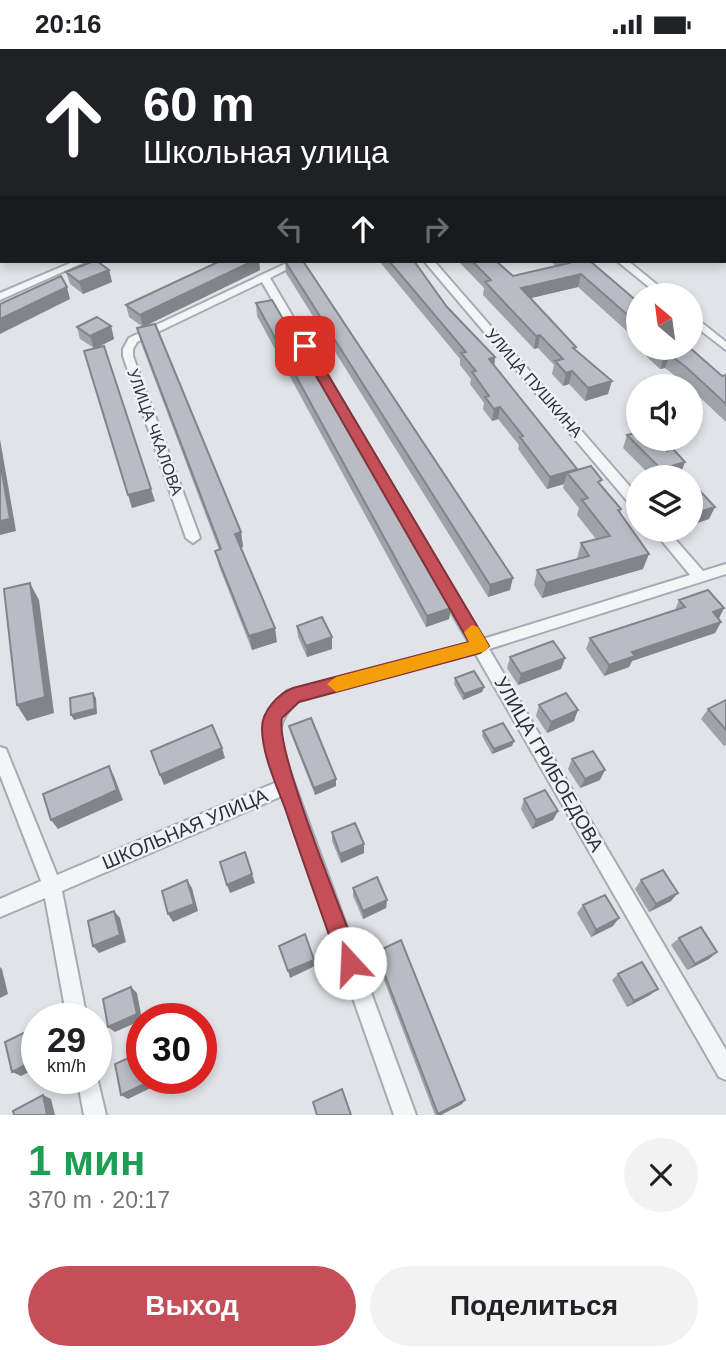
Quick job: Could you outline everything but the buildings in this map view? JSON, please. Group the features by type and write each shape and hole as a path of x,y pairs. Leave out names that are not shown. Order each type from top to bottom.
{"street":[{"path":"0,297 77,263"},
{"name":"УЛИЦА ЧКАЛОВА","path":"193,538 128,349 133,340 294,263"},
{"name":"УЛИЦА ПУШКИНА","path":"431,263 626,491"},
{"path":"625,263 650,283"},
{"name":"УЛИЦА ГРИБОЕДОВА","path":"264,277 726,1070"},
{"path":"704,328 726,347"},
{"path":"669,542 699,576"},
{"name":"ШКОЛЬНАЯ УЛИЦА","path":"0,908 286,786 271,726 274,714 282,703 293,696 480,646 726,569"},
{"path":"0,754 52,886 74,1003"},
{"path":"286,786 405,1115"},
{"path":"91,1094 95,1115"}],"slow traffic":[{"path":"336,684 480,646 472,632"}],"route":[{"path":"305,346 480,646 293,696 282,703 274,714 271,726 273,739 286,786 350,963"}]}
